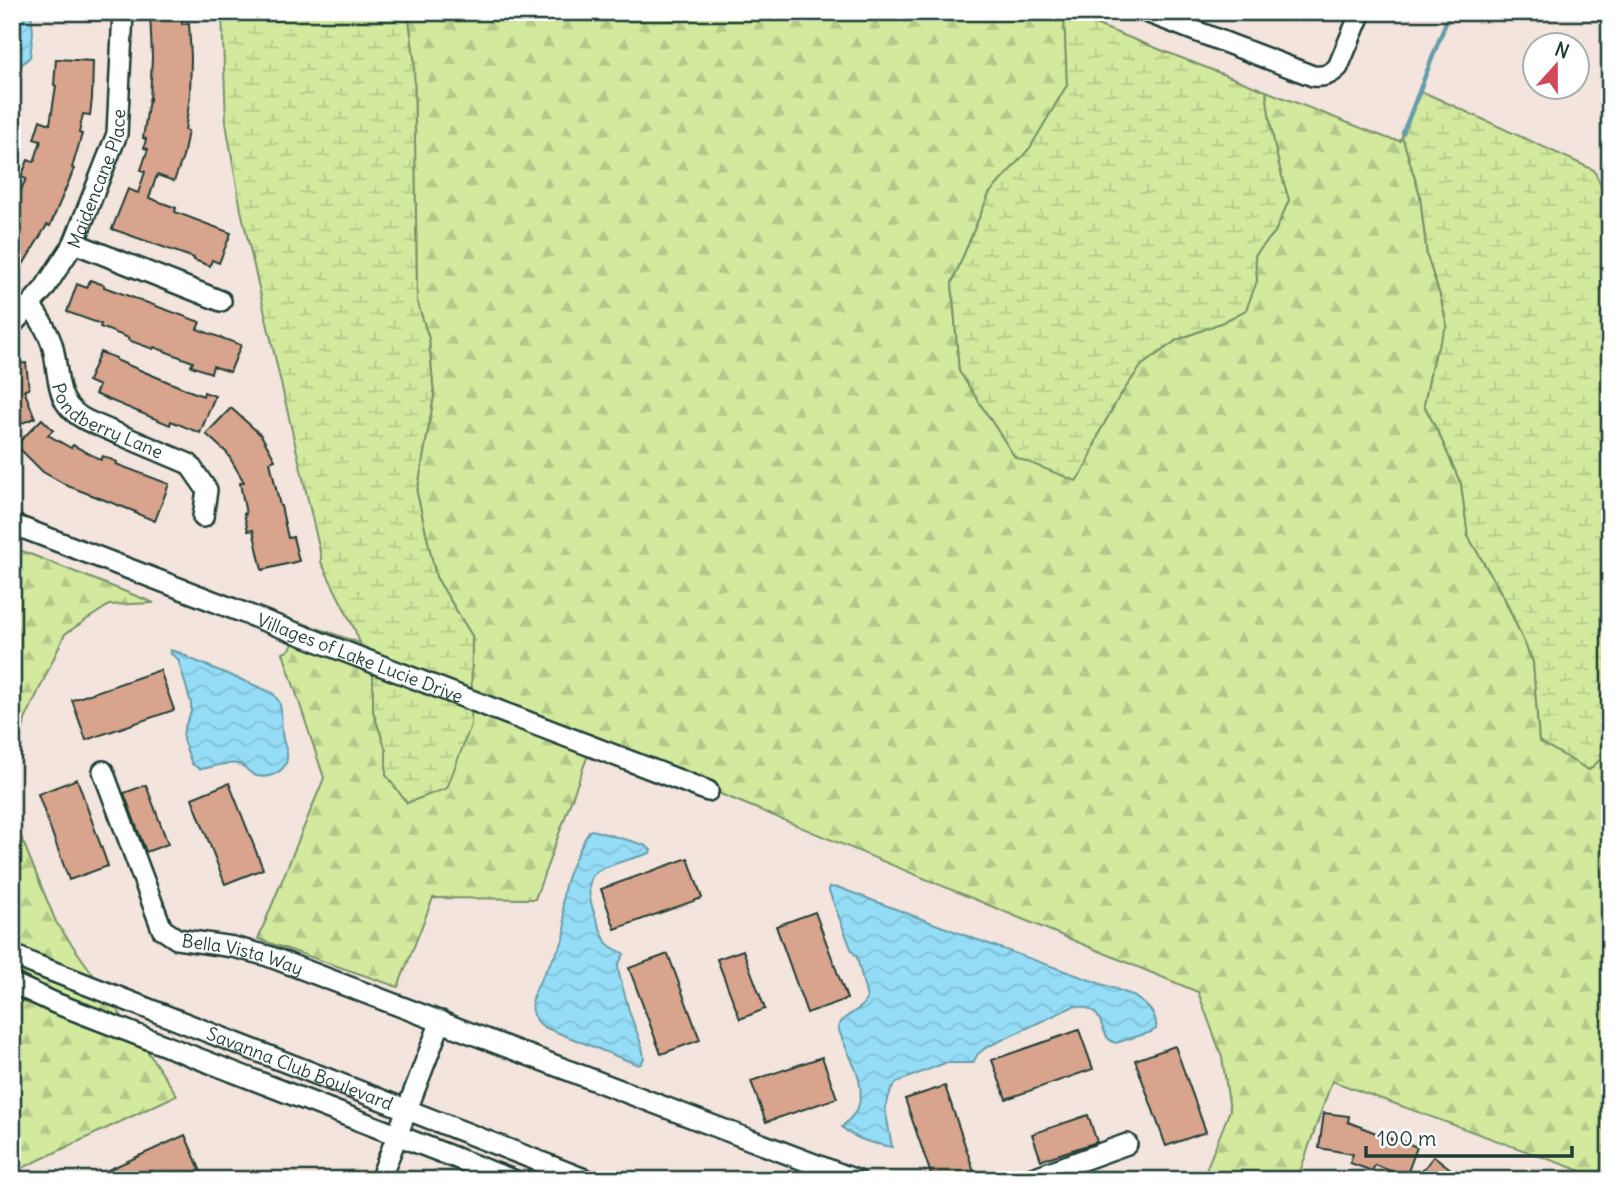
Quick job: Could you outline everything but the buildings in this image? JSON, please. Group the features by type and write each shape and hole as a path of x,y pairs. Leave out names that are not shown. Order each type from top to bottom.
{"street":[{"name":"Maidencane Place","path":"12,325 44,289 74,243 117,134 123,12"},
{"path":"1146,12 1313,76 1332,74 1338,67 1361,12"},
{"path":"74,243 221,301"},
{"name":"Pondberry Lane","path":"30,305 47,331 55,356 60,392 71,410 88,421 189,464 207,490 203,517"},
{"name":"Villages of Lake Lucie Drive","path":"12,524 708,791"},
{"name":"Bella Vista Way","path":"103,771 162,929 177,939 233,947 268,956 856,1180"},
{"name":"Savanna Club Boulevard","path":"12,954 587,1180"},
{"name":"Savanna Club Boulevard","path":"12,983 55,1003 513,1180"},
{"path":"380,1180 440,1021"},
{"path":"1027,1180 1127,1144"}],"green space":[{"path":"222,12 408,12 414,58 417,301 429,339 434,396 417,493 436,577 472,636 471,725 447,788 407,803 386,775 386,750 373,711 373,676 354,628 321,562 241,210 226,123"},
{"path":"408,12 1064,12 1067,85 1030,148 989,194 952,283 959,371 1015,457 1087,465 1100,431 1119,397 1142,365 1177,340 1223,322 1257,281 1255,255 1275,232 1289,200 1274,146 1266,91 1387,138 1400,141 1402,136 1420,195 1427,256 1447,325 1433,360 1424,405 1461,484 1468,536 1505,600 1533,662 1539,741 1589,770 1610,750 1610,1180 1332,1081 1297,1180 1202,1180 1230,1110 1222,1057 1198,992 733,799 592,744 535,899 433,898 398,987 258,939 324,778 283,653 290,649 300,622 360,643 373,676 373,711 386,750 386,775 471,725 472,636 436,577 417,493 434,396 429,339 417,301 414,58"},
{"path":"1064,12 1266,91 1274,146 1289,200 1275,232 1255,255 1257,281 1246,310 1177,340 1142,365 1119,397 1100,431 1087,465 1076,481 1015,457 959,371 952,283 989,194 1030,148 1067,85"},
{"path":"1421,91 1594,170 1608,201 1610,750 1589,770 1539,741 1533,662 1505,599 1468,536 1461,484 1424,405 1433,360 1447,325 1427,256 1420,195 1402,136"},
{"path":"12,547 154,603 109,605 65,634 25,720 12,781"},
{"path":"12,815 56,922 97,980 12,945"},
{"path":"12,963 113,1004 126,1022 12,974"},
{"path":"12,992 143,1045 177,1095 14,1172"}],"water":[{"path":"12,12 31,12 33,32 30,57 21,65 12,62"},
{"path":"170,650 275,696 280,705 282,735 287,754 282,769 273,775 262,777 233,763 200,769 192,764 183,740 191,703 178,659"},
{"path":"592,830 638,843 651,850 650,853 598,871 589,884 592,905 606,942 624,954 618,965 619,974 642,1046 644,1058 638,1065 544,1027 535,1018 532,1008 538,984 565,935 563,903 566,881 581,846"},
{"path":"829,887 840,888 1132,995 1153,1013 1156,1029 1116,1043 1106,1035 1093,1011 1074,1006 985,1048 973,1063 945,1063 897,1082 885,1108 892,1147 859,1138 842,1127 857,1109 860,1088 859,1078 838,1027 844,1018 861,1007 867,998 857,957 852,951"}],"waterway":[{"path":"1403,133 1450,12"}]}
